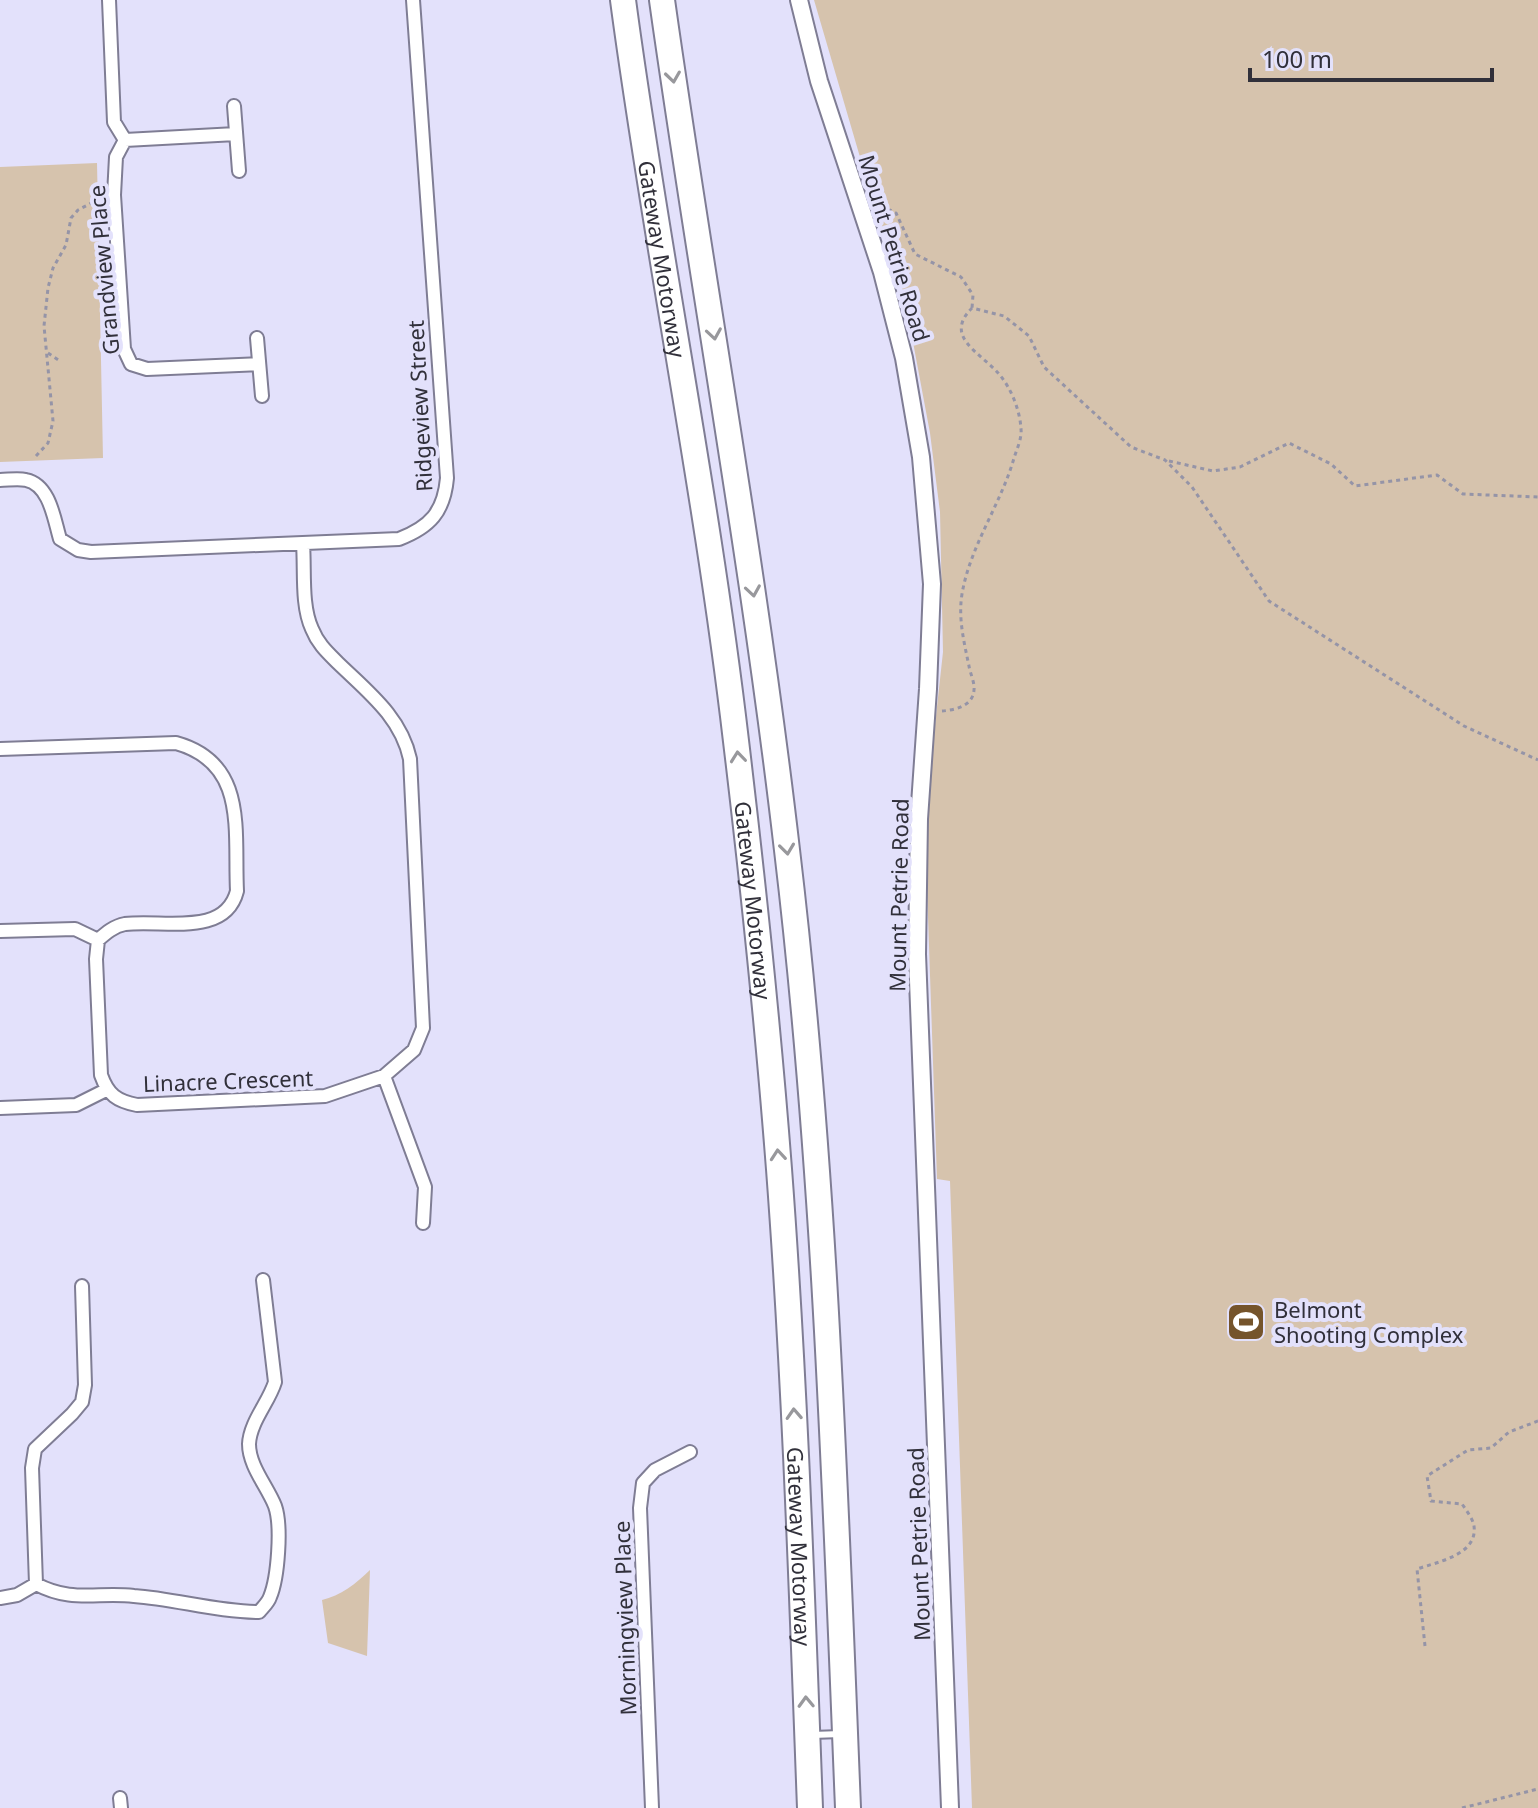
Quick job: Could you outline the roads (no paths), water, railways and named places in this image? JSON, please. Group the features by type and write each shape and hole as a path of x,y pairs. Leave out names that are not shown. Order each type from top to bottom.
{"highway":[{"name":"Gateway Motorway","path":"623,0 736,737 766,1008 788,1307 810,1808"},
{"name":"Gateway Motorway","path":"662,0 763,653 788,854 826,1300 848,1808"}],"street":[{"path":"109,0 114,122 125,140 236,134"},
{"name":"Ridgeview Street","path":"0,480 26,479 37,485 46,495 60,539 78,550 399,539 418,532 434,518 445,498 447,478 413,0"},
{"name":"Mount Petrie Road","path":"799,0 819,81 865,217 904,358 921,457 932,584 919,819 917,954 950,1808"},
{"path":"234,106 239,171"},
{"name":"Grandview Place","path":"125,140 116,157 114,195 124,349 131,364 147,369 259,364"},
{"path":"257,338 262,396"},
{"name":"Linacre Crescent","path":"106,1090 119,1101 137,1105 325,1096 384,1076 414,1050 423,1028 410,759 401,730 390,714 320,645 312,630 308,618 303,544"},
{"path":"0,749 176,743 208,756 222,772 232,792 237,891 233,906 221,916 205,922 123,925 98,940 96,959 101,1075 106,1090 76,1105 0,1108"},
{"path":"0,931 75,929 98,940"},
{"path":"384,1076 425,1187 423,1223"},
{"path":"36,1584 64,1596 133,1596 235,1612 259,1612 269,1600 274,1582 278,1521 275,1506 251,1456 249,1444 252,1430 275,1382 263,1280"},
{"path":"36,1584 32,1468 35,1449 82,1402 85,1385 82,1286"},
{"name":"Morningview Place","path":"652,1808 640,1508 643,1483 655,1470 690,1452"},
{"path":"0,1598 17,1595 36,1584"}],"lane":[{"path":"807,1736 845,1734"}],"place":[{"name":"Belmont Shooting Complex","path":"1246,1322"}]}
